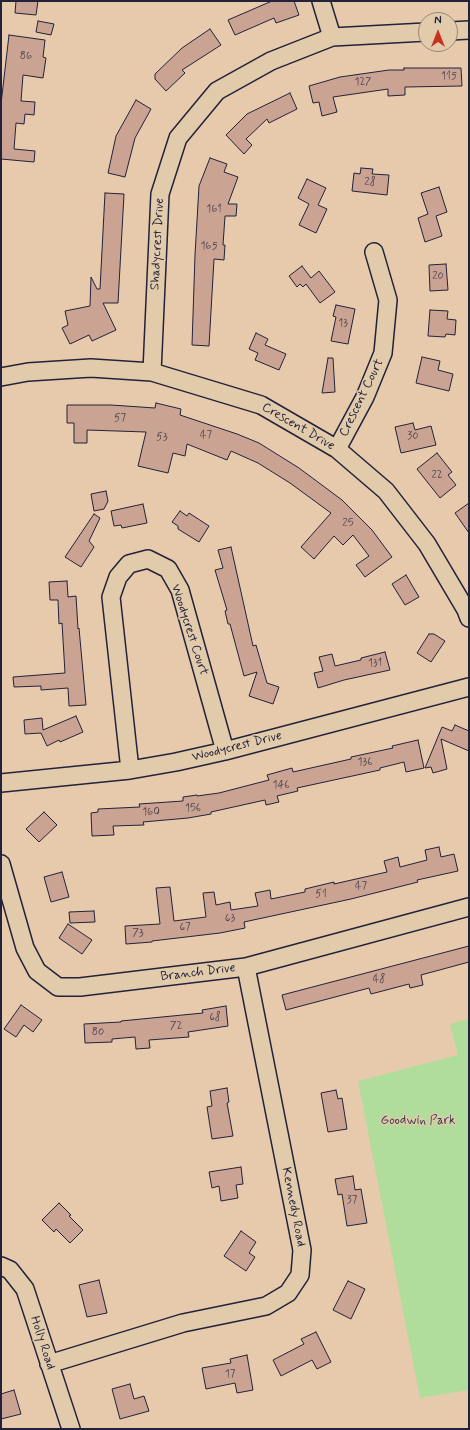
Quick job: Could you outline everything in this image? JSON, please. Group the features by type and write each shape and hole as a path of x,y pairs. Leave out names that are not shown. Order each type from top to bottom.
{"street":[{"path":"321,1 332,37"},
{"path":"458,31 469,30"},
{"name":"Shadycrest Drive","path":"152,372 160,194 178,138 217,91 271,61 332,37 418,32"},
{"name":"Crescent Court","path":"337,449 365,397 383,353 388,300 374,252"},
{"name":"Crescent Drive","path":"1,377 28,372 91,368 152,372 261,405 337,449 386,491 427,544 466,610 469,618"},
{"name":"Woodycrest Court","path":"130,770 111,597 118,576 129,564 148,559 168,569 180,590 225,751"},
{"name":"Woodycrest Drive","path":"1,783 130,770 176,762 225,751 469,687"},
{"name":"Branch Drive","path":"1,864 25,948 38,971 58,987 80,987 246,967 469,907"},
{"name":"Kennedy Road","path":"49,1364 183,1323 266,1306 288,1293 300,1275 302,1250 246,967"},
{"name":"Holly Road","path":"1,1266 10,1270 25,1289 71,1429"}],"green space":[{"name":"Goodwin Park","path":"469,1019 469,1390 420,1398 358,1081 458,1055 450,1024"}],"building":[{"path":"16,1 38,1 36,15 15,13"},
{"path":"272,1 294,1 299,15 276,23 274,18 235,35 228,20"},
{"path":"38,21 54,24 51,35 36,32"},
{"path":"210,29 221,45 182,70 185,73 166,91 155,79 155,74 182,48"},
{"path":"9,35 45,40 43,57 46,58 43,78 23,75 21,101 35,102 34,115 25,114 24,124 16,123 14,149 35,151 34,162 1,159 1,104"},
{"path":"404,68 461,68 462,86 405,87 405,95 388,96 388,89 333,97 337,112 322,116 319,102 313,103 309,86 340,77 389,70 404,70"},
{"path":"290,93 297,109 269,123 267,119 246,139 252,145 244,154 226,135 247,114"},
{"path":"136,100 151,109 135,138 125,177 108,173 116,136"},
{"path":"210,158 227,164 224,172 238,177 228,204 237,204 236,216 225,216 223,245 225,245 224,260 214,259 209,346 192,345 199,186"},
{"path":"361,168 373,169 372,174 389,175 387,195 352,191 354,173 360,174"},
{"path":"307,179 326,188 318,205 327,209 316,233 299,225 309,204 298,198"},
{"path":"439,187 447,212 436,216 442,236 425,242 418,218 428,214 421,193"},
{"path":"105,193 124,194 118,303 103,303 116,330 92,341 89,335 70,344 62,328 68,325 65,311 90,306 91,277 97,289 100,289"},
{"path":"446,264 448,290 430,291 429,265"},
{"path":"302,266 311,278 319,271 335,292 320,303 306,284 303,287 300,284 297,287 289,276"},
{"path":"336,305 355,309 348,344 331,341 336,317 333,316"},
{"path":"430,310 448,311 447,319 456,320 455,335 446,334 445,337 428,336"},
{"path":"256,333 268,339 265,345 286,354 279,370 255,360 258,353 249,349"},
{"path":"422,357 440,361 438,370 453,374 449,391 416,383"},
{"path":"328,358 333,358 335,392 322,393"},
{"path":"156,403 181,409 180,415 259,443 299,468 342,500 372,530 392,557 365,577 356,565 369,556 353,535 343,545 334,536 314,559 301,547 331,513 290,483 258,463 231,451 227,460 187,444 185,456 173,453 168,473 138,466 146,432 87,430 87,443 74,443 74,423 67,423 67,405 111,405 155,408"},
{"path":"413,423 415,430 431,426 436,445 401,453 395,427"},
{"path":"437,453 452,472 448,475 456,485 440,498 417,469"},
{"path":"106,491 108,501 104,509 94,511 91,494"},
{"path":"469,503 469,533 455,513"},
{"path":"143,504 147,523 122,528 121,525 114,526 111,511"},
{"path":"180,511 187,516 189,513 209,526 199,542 178,529 178,526 172,522"},
{"path":"94,514 100,518 89,541 94,547 81,567 65,557"},
{"path":"231,547 253,646 256,645 267,683 279,687 273,704 249,696 257,672 244,676 230,624 228,624 225,611 227,610 215,570 223,568 218,550"},
{"path":"406,575 419,597 405,605 392,584"},
{"path":"67,581 68,597 76,596 86,705 69,706 68,688 41,690 41,686 14,687 13,677 65,673 62,623 59,624 58,600 50,600 49,582"},
{"path":"429,634 434,634 445,641 431,662 417,653"},
{"path":"385,652 390,670 344,680 318,688 314,673 323,671 319,657 332,654 335,666 361,660 361,658"},
{"path":"76,716 83,732 60,742 59,740 47,746 41,733 25,734 24,720 42,718 43,730"},
{"path":"455,725 469,731 469,751 441,739 447,769 433,773 431,767 425,768 442,727 452,731"},
{"path":"418,740 424,768 406,772 404,762 380,768 380,770 297,788 298,791 277,796 279,802 266,805 265,800 211,812 211,814 188,818 143,822 144,825 113,826 114,835 92,836 91,813 98,812 98,809 140,807 139,804 183,801 183,797 219,793 269,780 267,775 292,768 293,772 351,759 351,757 393,748 392,746"},
{"path":"44,812 57,825 39,842 26,829"},
{"path":"439,847 441,857 454,854 458,871 417,880 418,882 351,899 244,922 245,928 220,933 126,944 125,926 160,924 156,888 170,887 174,921 206,917 203,893 214,892 216,905 230,902 231,910 258,906 255,893 270,890 271,899 305,892 305,889 334,882 334,884 387,872 384,861 398,857 400,867 427,860 425,850"},
{"path":"62,872 69,897 51,902 44,877"},
{"path":"94,911 95,922 70,923 69,912"},
{"path":"68,924 92,940 82,954 59,938"},
{"path":"469,946 469,962 421,975 423,985 410,988 409,984 371,994 369,988 286,1010 282,995"},
{"path":"21,1005 42,1020 33,1032 24,1025 16,1037 4,1029"},
{"path":"226,1006 228,1026 188,1032 189,1037 149,1040 150,1048 136,1049 135,1037 112,1039 112,1042 85,1043 84,1024 121,1022 203,1013 202,1010"},
{"path":"227,1088 229,1102 227,1103 233,1136 212,1139 207,1107 212,1106 210,1091"},
{"path":"336,1090 338,1099 342,1098 347,1129 328,1132 321,1093"},
{"path":"241,1167 243,1184 236,1185 238,1198 221,1201 219,1186 212,1188 209,1172"},
{"path":"353,1176 355,1190 361,1189 367,1223 347,1226 342,1194 338,1195 335,1179"},
{"path":"59,1203 83,1230 70,1243 56,1229 54,1232 42,1220"},
{"path":"241,1231 256,1242 249,1253 255,1257 246,1271 224,1256"},
{"path":"99,1280 107,1313 87,1317 79,1285"},
{"path":"348,1281 365,1289 351,1319 333,1310"},
{"path":"316,1332 331,1362 317,1369 312,1360 281,1376 273,1360 304,1344 301,1339"},
{"path":"247,1355 253,1390 237,1393 235,1383 206,1389 202,1368 231,1363 230,1359"},
{"path":"130,1384 134,1399 144,1396 149,1411 120,1419 112,1389"},
{"path":"14,1390 21,1414 1,1419 1,1394"}]}
